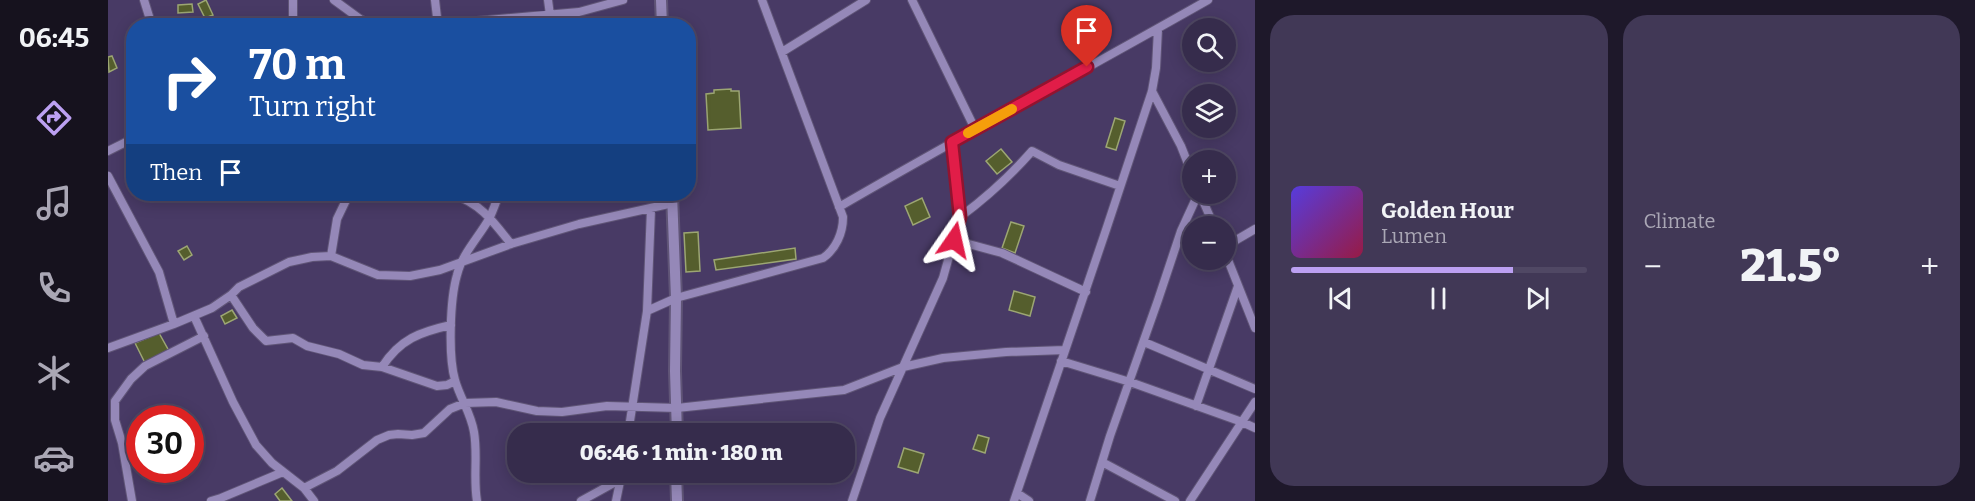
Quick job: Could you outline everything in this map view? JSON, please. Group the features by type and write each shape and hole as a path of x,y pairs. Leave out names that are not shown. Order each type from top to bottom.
{"street":[{"path":"144,0 150,18"},
{"path":"293,0 293,18"},
{"path":"334,0 359,18"},
{"path":"435,0 437,18"},
{"path":"548,0 549,18"},
{"path":"509,18 579,12 623,0"},
{"path":"661,0 662,18"},
{"path":"647,311 675,298 823,258 831,252 840,233 843,217 762,0"},
{"path":"782,52 856,2 866,0"},
{"path":"912,0 975,129"},
{"path":"839,207 975,129 1158,30 1196,3 1208,0"},
{"path":"1029,501 1015,497 1152,91 1158,30"},
{"path":"1152,91 1183,150"},
{"path":"108,151 126,142"},
{"path":"852,501 880,418 943,278 954,240 960,217 952,142"},
{"path":"960,217 989,195 1032,151 1067,168 1120,186"},
{"path":"108,176 159,272 174,324"},
{"path":"331,256 337,219 346,201"},
{"path":"472,201 490,217 511,244"},
{"path":"477,501 474,434 465,403 455,381 451,360 452,325 456,278 460,263 490,217 496,201"},
{"path":"108,348 212,308 239,287 289,262 331,256 378,275 410,276 440,270 511,244 579,224 651,209 666,201"},
{"path":"672,201 677,423"},
{"path":"1090,501 1180,231 1194,204"},
{"path":"630,423 647,311 651,209"},
{"path":"1236,240 1255,229"},
{"path":"954,240 1002,253 1086,292"},
{"path":"1232,270 1253,315 1255,328"},
{"path":"1196,406 1238,286"},
{"path":"231,295 253,328 266,341 293,338 307,346 339,354 363,365 382,367 437,386 455,381"},
{"path":"194,316 233,402 256,445 272,463 304,489 314,501"},
{"path":"382,367 399,345 429,330 452,325"},
{"path":"132,501 122,443 115,420 115,401 131,379 145,366 204,336"},
{"path":"1144,342 1255,389"},
{"path":"304,489 337,471 377,440 389,435 424,433 450,408 465,403 496,402 537,411 562,412 607,405 677,408 844,390 903,367 944,358 1006,352 1065,350"},
{"path":"1060,361 1130,382 1255,428"},
{"path":"1190,501 1255,402"},
{"path":"1102,462 1175,501"},
{"path":"211,501 283,472"},
{"path":"581,501 610,483"},
{"path":"616,501 620,483"},
{"path":"676,483 677,501"}],"building":[{"path":"206,0 213,15 205,18 198,4"},
{"path":"192,4 193,12 178,13 178,5"},
{"path":"112,56 117,68 109,72 108,57"},
{"path":"731,89 731,91 739,91 741,128 708,130 706,94 714,93 714,90"},
{"path":"1115,118 1125,121 1116,150 1106,147"},
{"path":"1001,149 1012,162 997,174 986,161"},
{"path":"922,198 930,217 913,225 905,206"},
{"path":"1011,222 1024,226 1015,253 1002,248"},
{"path":"698,232 700,271 686,272 684,233"},
{"path":"187,246 192,255 184,260 178,251"},
{"path":"795,248 796,259 716,270 714,260"},
{"path":"1014,291 1035,297 1030,316 1009,310"},
{"path":"232,310 237,318 225,324 221,316"},
{"path":"159,333 169,351 145,363 135,343"},
{"path":"978,435 989,438 985,453 973,449"},
{"path":"904,448 924,454 918,473 898,467"},
{"path":"282,488 292,501 280,501 275,494"}],"slow traffic":[{"path":"968,133 1012,109"}],"route":[{"path":"954,240 960,217 952,142 1087,67"}]}
